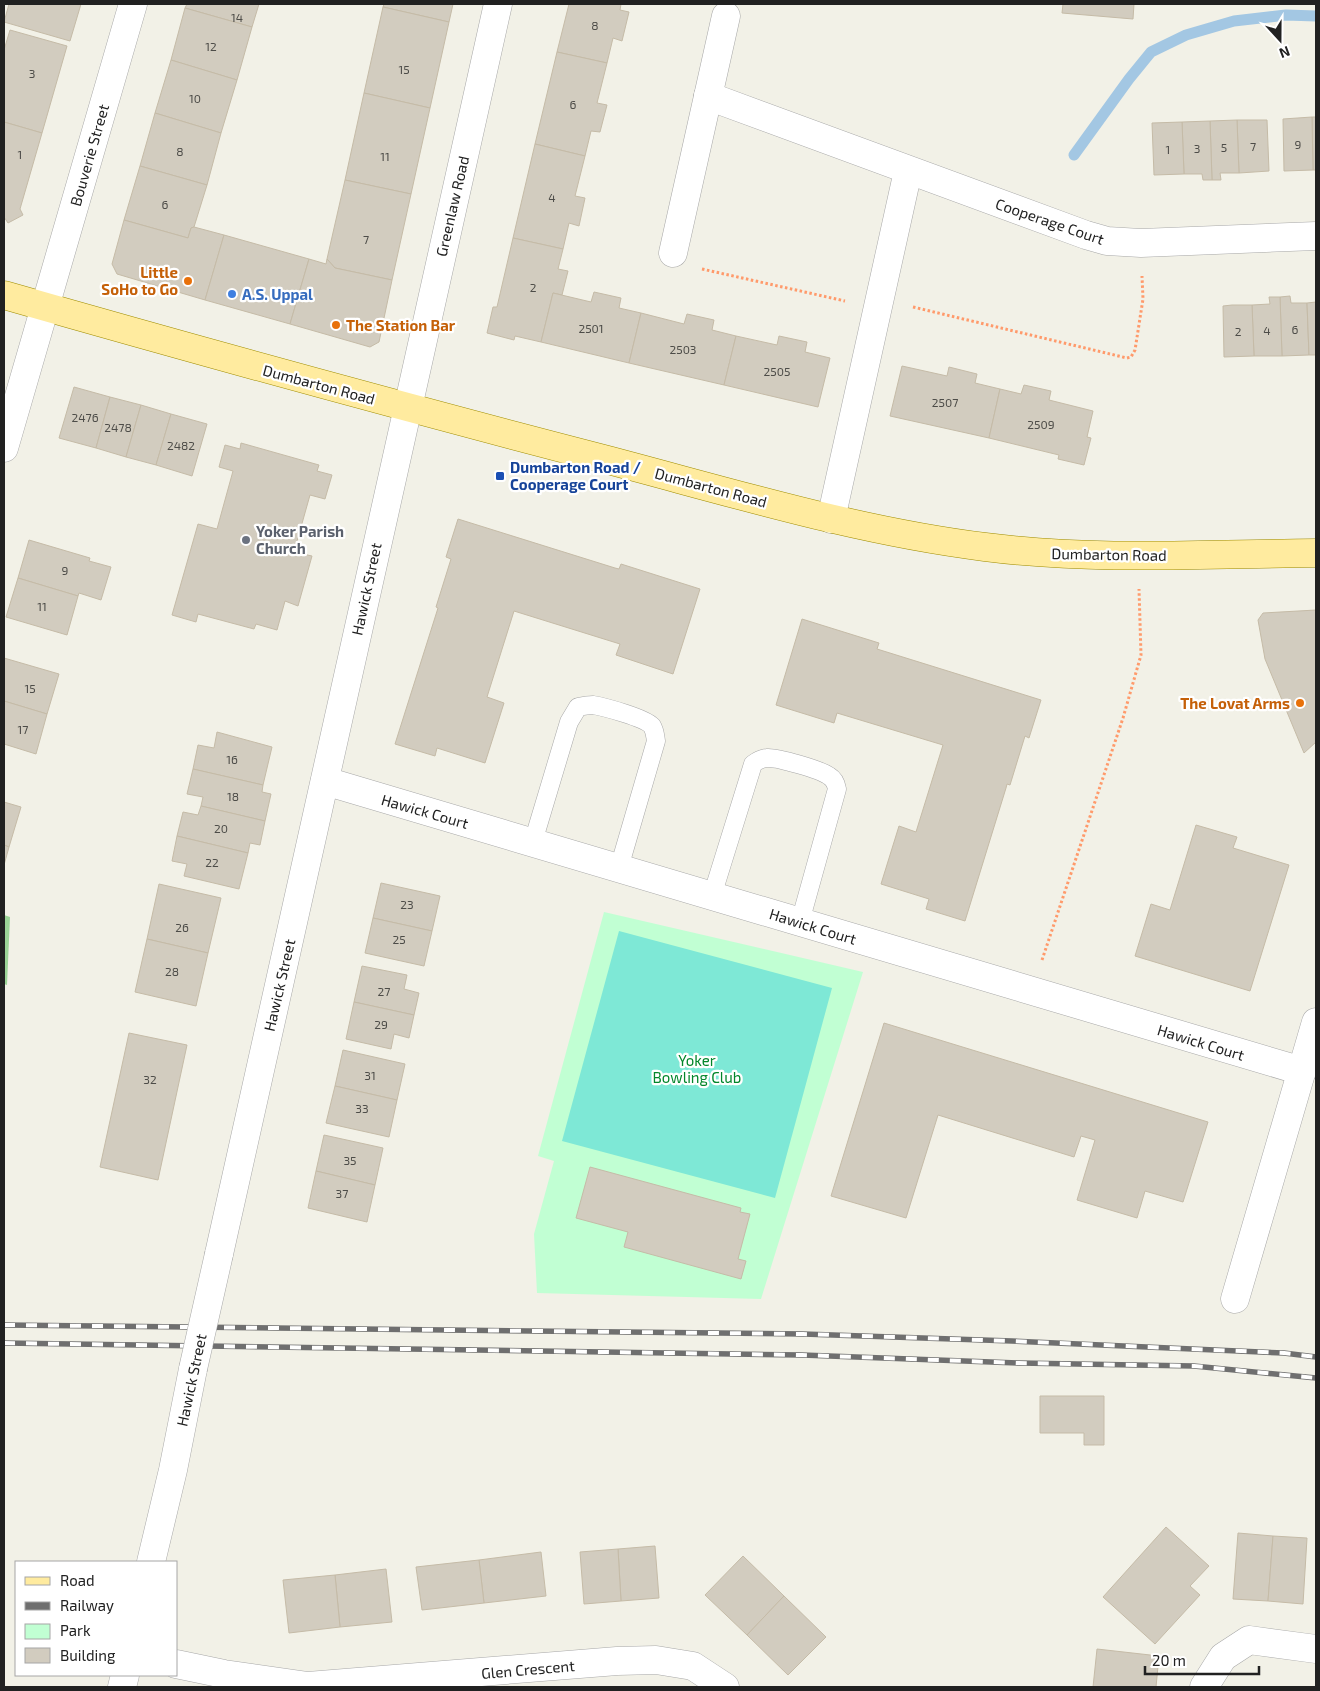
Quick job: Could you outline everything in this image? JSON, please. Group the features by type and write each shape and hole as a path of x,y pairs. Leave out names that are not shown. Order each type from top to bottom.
{"main road":[{"name":"Dumbarton Road","path":"4,295 406,407 831,519 934,540 988,548 1113,556 1316,553"}],"street":[{"name":"Bouverie Street","path":"4,448 133,4"},
{"name":"Greenlaw Road","path":"406,407 498,4"},
{"path":"673,253 726,16"},
{"name":"Cooperage Court","path":"708,96 1086,236 1107,241 1141,243 1316,236"},
{"path":"831,519 908,170"},
{"name":"Hawick Street","path":"151,1561 173,1470 218,1254 325,781 406,407"},
{"name":"Hawick Court","path":"325,781 1302,1071"},
{"path":"1235,1299 1316,1022"},
{"path":"1204,1687 1223,1656 1249,1640 1316,1649"},
{"name":"Glen Crescent","path":"178,1664 224,1674 308,1686 656,1660 693,1666 725,1687"}],"lane":[{"path":"533,842 569,722 578,707 586,705 595,706 641,719 650,724 655,732 656,741 619,868"},
{"path":"712,896 753,764 758,760 768,758 820,771 835,781 837,788 800,922"}],"path":[{"path":"698,268 859,305 904,305 1127,358 1131,357 1135,350 1143,299 1141,243"},
{"path":"1032,991 1123,718 1141,655 1138,556"}],"green space":[{"name":"Yoker Bowling Club","path":"604,912 863,972 761,1299 537,1293 534,1234 554,1161 538,1156"},
{"path":"4,915 10,917 7,985 4,984"},
{"path":"619,931 832,988 775,1198 562,1141"}],"building":[{"path":"9,4 81,4 70,41 4,22"},
{"path":"187,4 259,4 252,27 185,8"},
{"path":"384,4 453,4 449,22 383,7"},
{"path":"569,4 621,4 620,10 629,12 622,41 613,38 607,63 557,52"},
{"path":"1063,4 1134,4 1133,19 1062,13"},
{"path":"383,7 449,22 430,108 364,93"},
{"path":"185,8 252,27 237,80 171,60"},
{"path":"10,30 67,46 42,133 4,122 4,50"},
{"path":"557,52 607,63 597,103 607,105 600,132 591,131 585,156 535,144"},
{"path":"171,60 237,80 221,133 155,113"},
{"path":"364,93 430,108 411,194 345,180"},
{"path":"155,113 221,133 207,185 140,166"},
{"path":"1312,117 1316,117 1316,170 1313,170"},
{"path":"1312,117 1313,170 1284,171 1283,119"},
{"path":"1237,120 1267,120 1269,171 1239,173"},
{"path":"1237,120 1239,173 1220,173 1221,180 1212,180 1210,121"},
{"path":"1210,121 1212,180 1203,180 1202,174 1184,174 1182,122"},
{"path":"4,122 42,133 20,209 23,215 8,223 4,217"},
{"path":"1182,122 1184,174 1154,175 1152,123"},
{"path":"535,144 585,156 575,196 585,198 579,226 569,223 563,249 513,238"},
{"path":"140,166 207,185 194,227 191,228 188,238 124,220"},
{"path":"345,180 411,194 392,280 335,268 327,259"},
{"path":"124,220 188,238 191,228 194,227 224,235 205,300 117,274 112,264"},
{"path":"224,235 309,259 290,324 205,300"},
{"path":"513,238 563,249 558,269 568,271 562,295 553,293 541,342 515,336 514,340 487,333 493,307 497,307"},
{"path":"309,259 326,264 327,259 335,268 392,280 379,342 370,347 290,324"},
{"path":"594,292 621,298 619,308 641,313 629,363 541,342 553,293 591,302"},
{"path":"1290,296 1291,303 1307,303 1309,355 1282,356 1280,297"},
{"path":"1269,297 1280,297 1282,356 1254,356 1252,305 1270,304"},
{"path":"1316,302 1316,355 1309,355 1307,303"},
{"path":"1252,305 1254,356 1224,357 1223,306"},
{"path":"641,313 684,324 687,314 714,320 712,330 736,336 724,385 629,363"},
{"path":"736,336 777,345 779,336 807,342 805,352 830,358 818,407 724,385"},
{"path":"902,366 947,376 949,367 977,374 975,383 1000,389 989,438 890,416"},
{"path":"1024,385 1051,391 1049,400 1093,411 1087,437 1091,438 1084,465 1058,459 1059,455 989,438 1000,389 1021,394"},
{"path":"74,387 110,397 96,448 59,438"},
{"path":"110,397 141,405 126,457 96,448"},
{"path":"141,405 171,414 156,465 126,457"},
{"path":"171,414 207,424 192,476 156,465"},
{"name":"Yoker Parish Church","path":"241,443 319,465 317,471 332,475 325,499 310,495 294,552 312,556 298,606 285,601 277,630 256,624 254,629 198,614 196,622 172,615 198,524 217,529 233,471 219,467 225,445 240,449"},
{"path":"458,519 615,568 619,569 621,564 700,589 673,674 616,655 620,644 514,611 487,697 504,703 485,763 437,748 435,756 395,744 438,608 436,607 451,559 446,557"},
{"path":"29,540 90,558 89,561 111,567 101,600 79,593 78,596 18,578"},
{"path":"18,578 78,596 67,635 6,617"},
{"name":"The Lovat Arms","path":"1316,610 1316,742 1304,753 1265,659 1258,620 1263,613"},
{"path":"802,619 879,643 877,649 1041,700 1029,738 1025,736 1010,785 1007,784 965,921 926,909 929,899 881,884 899,826 916,832 943,745 837,713 834,723 776,705"},
{"path":"4,658 59,674 47,714 4,701"},
{"path":"4,701 47,714 36,754 4,744"},
{"path":"217,732 272,747 263,785 193,769 198,745 214,748"},
{"path":"193,769 263,785 262,792 271,794 265,821 201,806 203,797 187,794"},
{"path":"4,802 21,807 9,847 4,845"},
{"path":"201,806 265,821 260,845 250,843 248,853 177,836 183,812 198,815"},
{"path":"1196,825 1237,837 1233,848 1289,865 1250,991 1135,956 1151,904 1170,910"},
{"path":"177,836 248,853 239,889 184,876 187,864 172,861"},
{"path":"4,845 9,847 4,865"},
{"path":"381,883 440,896 432,931 373,918"},
{"path":"159,884 221,898 208,953 147,939"},
{"path":"373,918 432,931 424,966 365,953"},
{"path":"147,939 208,953 196,1006 135,992"},
{"path":"362,966 407,975 404,989 419,993 414,1015 354,1002"},
{"path":"354,1002 414,1015 409,1038 394,1034 391,1049 346,1039"},
{"path":"884,1023 1208,1122 1183,1202 1145,1191 1137,1218 1077,1200 1095,1140 1081,1136 1074,1157 938,1115 906,1218 831,1196"},
{"path":"129,1033 187,1045 158,1180 100,1167"},
{"path":"343,1050 405,1064 397,1100 335,1086"},
{"path":"335,1086 397,1100 389,1137 326,1123"},
{"path":"324,1135 383,1148 375,1185 316,1171"},
{"path":"590,1167 741,1208 740,1212 750,1214 738,1259 746,1261 741,1279 624,1247 628,1232 576,1218"},
{"path":"316,1171 375,1185 367,1222 308,1208"},
{"path":"1040,1396 1104,1396 1104,1445 1084,1445 1084,1433 1040,1433"},
{"path":"1166,1527 1209,1566 1190,1586 1200,1595 1155,1644 1103,1597"},
{"path":"1238,1533 1273,1536 1268,1601 1233,1599"},
{"path":"1273,1536 1307,1538 1303,1604 1268,1601"},
{"path":"655,1546 659,1598 621,1601 618,1549"},
{"path":"618,1549 621,1601 584,1604 580,1552"},
{"path":"541,1552 546,1596 484,1603 479,1560"},
{"path":"743,1556 784,1596 747,1635 705,1595"},
{"path":"479,1560 484,1603 422,1610 416,1567"},
{"path":"386,1569 392,1622 340,1627 335,1575"},
{"path":"335,1575 340,1627 289,1633 283,1580"},
{"path":"784,1596 826,1637 788,1675 747,1635"},
{"path":"1097,1649 1159,1656 1156,1687 1093,1687"}],"waterway":[{"path":"1074,155 1151,52 1186,35 1234,21 1286,15 1316,16"}],"railway":[{"path":"4,1325 803,1334 1284,1353 1316,1357"},
{"path":"4,1343 802,1355 1019,1363 1194,1366 1316,1378"}],"place":[{"name":"Little SoHo to Go","path":"188,281"},
{"name":"A.S. Uppal","path":"232,294"},
{"name":"The Station Bar","path":"336,325"},
{"name":"Dumbarton Road / Cooperage Court","path":"500,476"},
{"name":"Yoker Parish Church","path":"246,540"},
{"name":"The Lovat Arms","path":"1300,703"}]}
